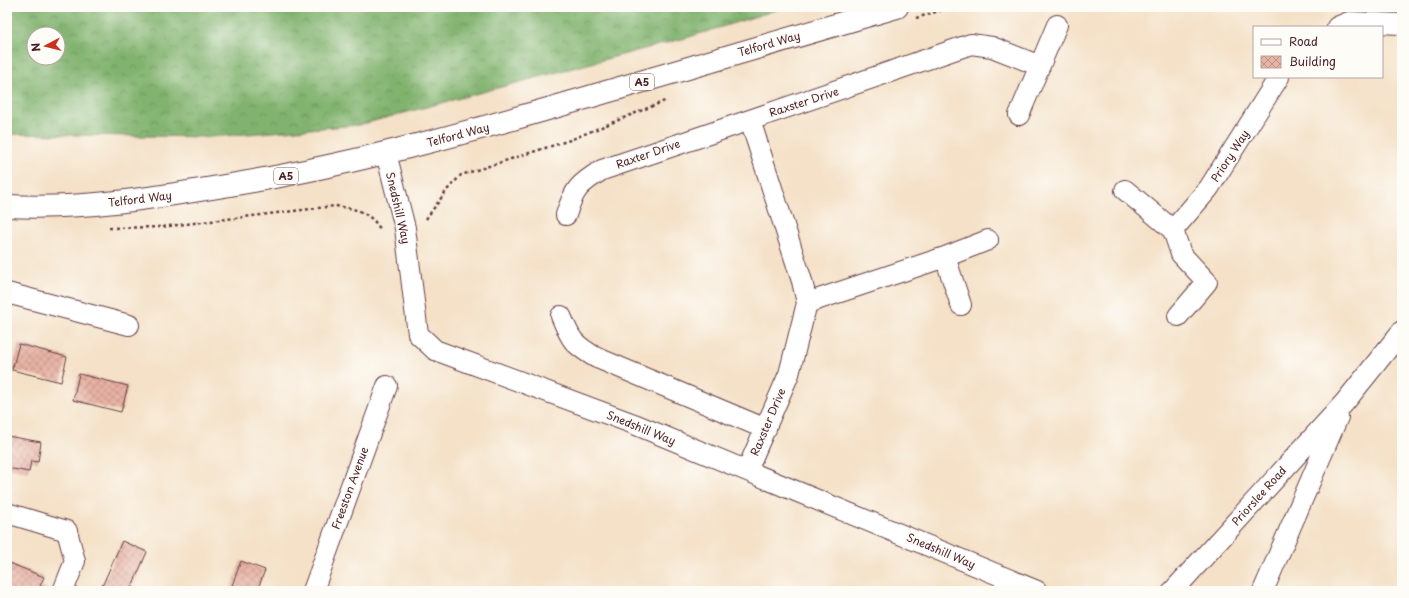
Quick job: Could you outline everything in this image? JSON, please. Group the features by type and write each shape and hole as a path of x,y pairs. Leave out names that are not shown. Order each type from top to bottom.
{"main road":[{"name":"Telford Way","path":"7,206 29,207 89,205 185,193 286,176 386,154 488,127 897,7"}],"street":[{"path":"1344,19 1402,24"},
{"path":"1019,115 1057,25"},
{"name":"Raxster Drive","path":"747,470 766,429 788,374 807,304 802,281 750,120 971,44 992,47 1040,66"},
{"name":"Priory Way","path":"1173,230 1208,188 1278,78"},
{"name":"Raxter Drive","path":"566,215 576,191 585,181 602,170 750,120"},
{"name":"Snedshill Way","path":"386,154 405,228 418,334 435,350 634,424 1037,591"},
{"path":"1125,190 1173,230 1181,254 1206,282 1178,316"},
{"path":"807,304 945,257 988,240"},
{"path":"945,257 961,305"},
{"path":"7,293 129,325"},
{"path":"560,316 570,337 578,347 595,357 766,429"},
{"name":"Priorslee Road","path":"1173,591 1345,402 1402,331"},
{"name":"Freeston Avenue","path":"313,591 387,386"},
{"name":"Priorslee Road","path":"1263,591 1345,402"},
{"path":"7,513 67,531 75,561 63,591"}],"path":[{"path":"915,19 952,7"},
{"path":"422,224 447,190 461,175 570,140 673,98"},
{"path":"107,228 161,227 335,206 352,208 361,211 373,220 381,230 386,230"}],"green space":[{"path":"7,7 786,7 689,37 359,125 210,137 7,134"}],"building":[{"path":"19,344 67,357 61,382 12,370"},
{"path":"79,374 128,386 121,412 73,400"},
{"path":"7,436 41,442 38,462 31,461 29,472 7,468"},
{"path":"122,541 147,552 130,591 100,591"},
{"path":"241,561 265,570 257,591 230,591"},
{"path":"7,562 44,577 40,586 47,589 46,591 7,591"}]}
